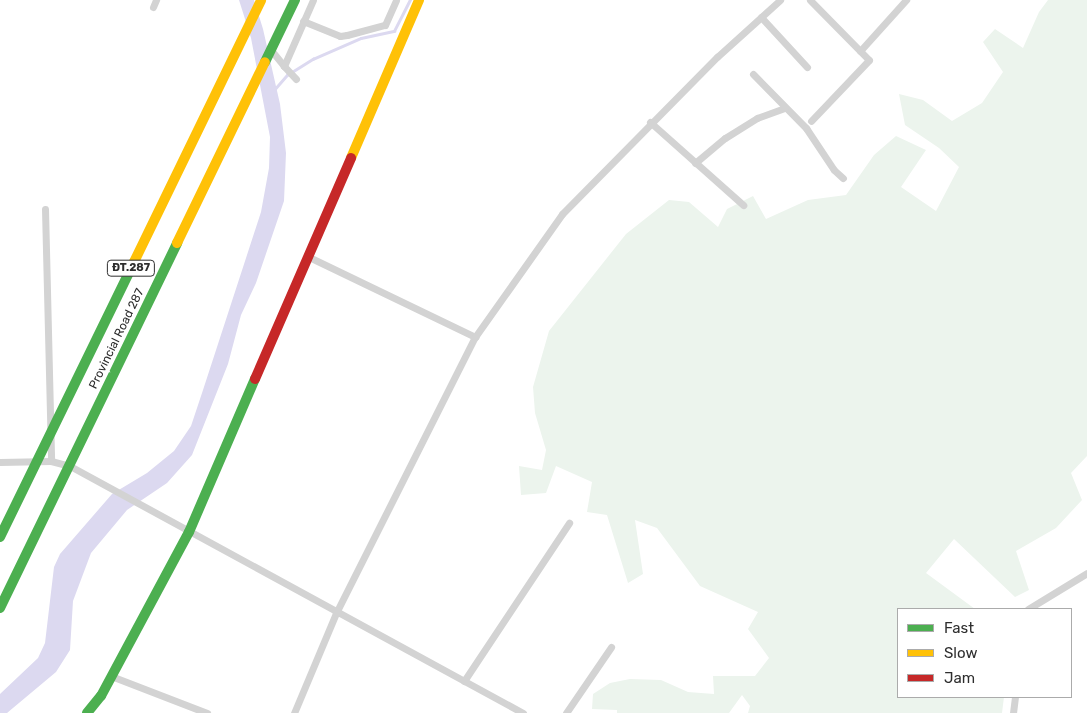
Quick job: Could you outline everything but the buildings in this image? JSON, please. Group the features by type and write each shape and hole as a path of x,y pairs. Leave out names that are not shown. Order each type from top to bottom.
{"main road":[{"name":"Provincial Road 287","path":"0,537 262,0"},
{"name":"Provincial Road 287","path":"0,608 295,0"},
{"path":"87,713 111,676 189,532 419,0"}],"street":[{"path":"285,67 313,0"},
{"path":"303,21 340,36 347,35 385,25 396,0"},
{"path":"294,713 336,613 474,337 562,214 650,122 780,0"},
{"path":"810,0 869,60 811,121"},
{"path":"860,51 906,0"},
{"path":"761,17 807,67"},
{"path":"271,50 296,79"},
{"path":"753,74 806,128 834,170 843,178"},
{"path":"695,163 749,123 785,108"},
{"path":"650,122 742,205"},
{"path":"46,209 51,461"},
{"path":"307,256 474,337"},
{"path":"0,462 51,461 70,466 336,613 523,713"},
{"path":"464,682 569,523"},
{"path":"1030,608 1087,573"},
{"path":"566,713 611,647"},
{"path":"111,676 208,713"},
{"path":"1013,713 1015,698"}],"shaded area":[{"path":"239,0 254,0 263,29 280,104 286,153 284,201 256,283 241,315 228,364 192,455 167,483 127,510 91,553 73,601 70,650 56,672 7,713 0,713 0,694 38,658 45,643 54,567 60,554 112,494 147,473 174,451 191,426 261,212 269,168 270,137 251,38"},
{"path":"1048,0 1087,0 1087,456 1071,473 1082,500 1056,528 1016,551 1029,590 1015,597 954,539 926,573 974,608 897,608 897,698 1004,698 1002,713 748,713 750,706 742,695 729,713 617,713 617,710 592,709 593,694 610,683 630,679 661,680 688,692 714,694 713,676 755,676 769,658 748,629 758,612 700,586 657,528 635,520 643,574 628,583 607,515 587,512 592,482 556,466 546,493 521,495 519,466 542,470 546,450 535,413 533,387 549,331 626,234 669,200 689,202 718,227 727,209 753,196 766,219 808,200 846,195 874,155 896,136 926,150 901,187 936,211 959,167 939,148 905,125 899,94 923,100 952,121 982,103 1003,72 983,42 995,29 1023,48 1039,12"}],"waterway":[{"path":"273,91 287,75 313,59 361,38 394,31 410,0"}],"traffic: fast":[{"path":"265,62 295,0"},
{"path":"0,608 177,243"},
{"path":"0,537 134,262"},
{"path":"87,713 101,696 189,532 255,379"}],"traffic: slow":[{"path":"134,262 261,0"},
{"path":"351,158 419,0"},
{"path":"177,243 265,62"}],"traffic: jam":[{"path":"255,379 351,158"}]}
